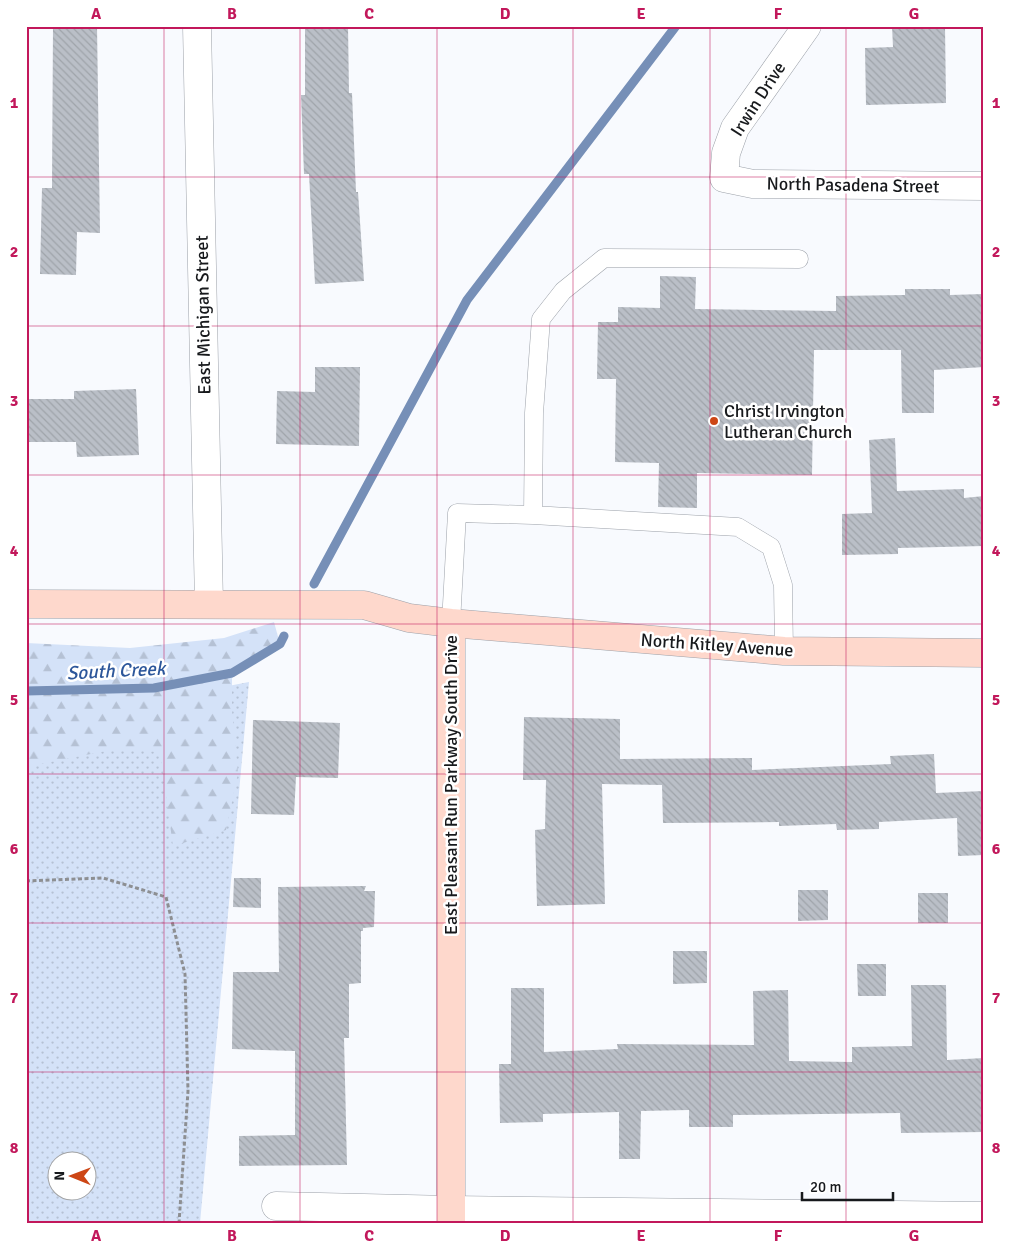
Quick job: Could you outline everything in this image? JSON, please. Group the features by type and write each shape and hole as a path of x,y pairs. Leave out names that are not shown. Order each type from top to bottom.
{"street":[{"name":"East Michigan Street","path":"197,26 209,604"},
{"name":"Irwin Drive","path":"724,178 726,153 735,128 806,26"},
{"name":"North Pasadena Street","path":"724,178 753,184 984,186"},
{"name":"East Pleasant Run Parkway South Drive","path":"26,604 364,605 409,618 450,623 451,1216"},
{"name":"North Kitley Avenue","path":"450,623 784,652 984,653"},
{"path":"276,1206 451,1216 674,1218 984,1216"}],"lane":[{"path":"534,515 534,413 541,319 563,291 604,258 799,260"},
{"path":"450,623 457,513 534,515 738,527 771,548 783,585 784,652"}],"path":[{"path":"26,881 103,878 166,897 185,974 188,1091 179,1223"}],"green space":[{"path":"274,622 280,644 232,673 232,711 238,773 226,830 173,846 160,752 116,749 35,765 26,779 26,643 130,648 224,638"},
{"path":"249,682 200,1223 26,1223 26,686 129,705"}],"building":[{"path":"53,26 97,26 100,233 77,232 76,275 40,274 42,188 52,188"},
{"path":"305,26 348,26 349,93 352,93 356,192 358,192 364,281 315,284 309,174 304,174 301,95 305,95"},
{"path":"892,26 945,26 946,103 866,105 865,48 893,47"},
{"name":"Christ Irvington Lutheran Church","path":"660,276 696,277 695,309 836,311 836,296 905,295 905,289 950,289 950,295 984,294 984,367 934,370 934,413 902,413 901,350 814,350 812,475 697,473 697,508 658,507 659,463 615,462 616,379 597,379 598,322 618,322 618,307 660,308"},
{"path":"315,367 360,367 359,446 276,444 277,391 315,392"},
{"path":"136,389 139,455 77,457 76,442 26,442 26,399 74,399 74,391"},
{"path":"895,438 897,491 964,489 964,498 984,496 984,546 898,548 898,554 842,555 842,514 872,513 869,440"},
{"path":"524,717 620,719 620,759 752,758 752,770 891,764 890,756 934,754 936,793 984,791 984,855 958,856 957,818 879,822 879,829 837,830 836,824 779,826 779,822 663,823 662,785 602,784 605,904 537,906 535,830 545,829 546,780 523,780"},
{"path":"253,720 340,723 338,778 296,777 294,815 251,814"},
{"path":"234,878 261,878 261,908 233,907"},
{"path":"366,886 364,891 375,891 374,927 363,928 363,931 361,931 361,983 349,984 349,1038 344,1038 347,1165 239,1166 239,1136 295,1135 295,1051 232,1049 233,972 279,972 278,887"},
{"path":"798,890 828,890 828,920 798,921"},
{"path":"918,893 948,893 948,923 918,923"},
{"path":"673,951 707,951 707,983 673,984"},
{"path":"857,964 886,964 886,996 858,996"},
{"path":"911,985 946,985 947,1060 984,1058 984,1132 901,1133 900,1113 733,1115 733,1127 689,1127 689,1110 641,1111 640,1159 619,1159 619,1112 543,1114 543,1122 500,1123 499,1064 511,1064 511,988 544,988 544,1052 618,1049 617,1044 754,1045 753,991 788,990 789,1061 852,1062 852,1047 912,1046"}],"waterway":[{"path":"314,584 467,300 676,26"},
{"name":"South Creek","path":"26,691 154,688 232,673 280,644 284,636"}],"place":[{"name":"Christ Irvington Lutheran Church","path":"714,421"}]}
